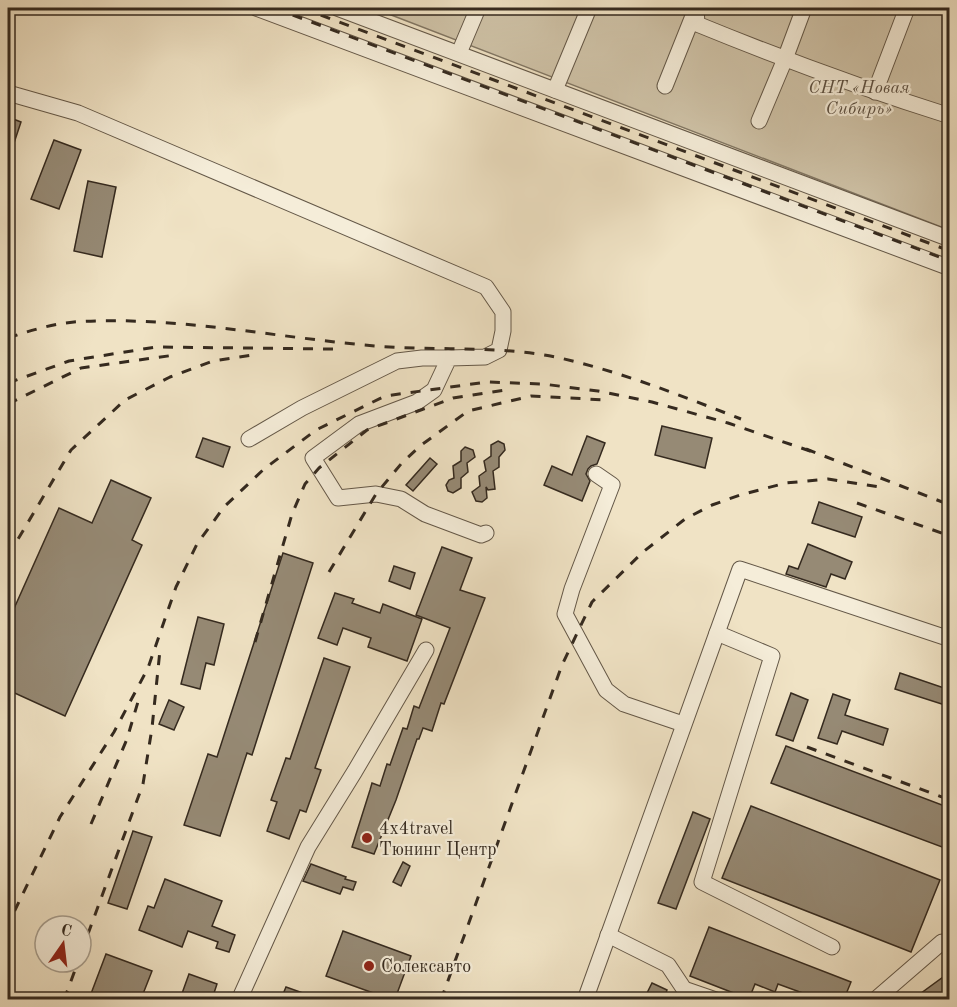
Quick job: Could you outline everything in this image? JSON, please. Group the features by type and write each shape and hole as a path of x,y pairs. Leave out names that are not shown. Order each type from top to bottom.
{"lane":[{"path":"256,8 950,268"},
{"path":"338,8 950,239"},
{"path":"459,53 478,8"},
{"path":"555,90 589,8"},
{"path":"696,8 697,24 874,92 950,116"},
{"path":"665,86 696,8"},
{"path":"759,120 804,8"},
{"path":"874,92 907,8"},
{"path":"8,93 78,113 486,287 503,312 503,331 499,350 484,357 422,358 397,361 302,408 249,439"},
{"path":"449,358 434,390 417,402 359,424 313,458 338,498 376,494 401,499 425,514 481,535 486,533"},
{"path":"596,474 612,485 572,589 565,614 606,690 624,704 683,724"},
{"path":"585,999 740,569 950,639"},
{"path":"717,633 772,656 702,882 832,947"},
{"path":"239,999 308,847 426,650"},
{"path":"608,935 668,965 684,988 716,999"},
{"path":"875,999 942,942"}],"green space":[{"name":"СНТ «Новая Сибирь»","path":"373,8 949,8 949,230"}],"building":[{"path":"8,117 21,122 9,158 8,158"},
{"path":"54,140 81,150 59,209 31,199"},
{"path":"88,181 116,187 102,257 74,251"},
{"path":"662,426 712,438 705,468 655,455"},
{"path":"587,436 605,443 597,464 591,466 586,474 590,481 582,501 544,485 552,466 572,475"},
{"path":"203,438 230,447 223,467 196,457"},
{"path":"498,441 504,444 505,450 499,457 499,467 493,471 495,489 488,490 486,487 487,498 482,502 476,501 472,492 480,486 479,476 486,471 484,461 491,456 491,445"},
{"path":"465,447 473,450 475,457 467,463 468,472 461,478 461,488 453,493 448,491 446,485 454,478 453,466 461,461 461,451"},
{"path":"430,458 437,464 413,491 406,485"},
{"path":"111,480 151,498 132,540 142,545 65,716 8,690 8,622 59,508 92,523"},
{"path":"819,502 862,517 855,537 812,523"},
{"path":"808,544 852,562 845,579 831,574 826,587 786,574 789,566 798,569"},
{"path":"442,547 472,558 460,590 485,598 444,704 441,703 432,731 423,728 417,739 374,854 352,847 372,783 380,786 403,728 407,729 414,706 419,708 450,628 416,615"},
{"path":"283,553 313,563 252,755 247,753 220,836 184,825 208,754 217,757"},
{"path":"394,566 415,573 410,589 389,581"},
{"path":"335,593 354,599 352,603 380,613 383,604 422,619 407,661 368,647 371,638 343,628 337,645 318,638"},
{"path":"198,617 224,624 214,665 206,663 200,689 181,684"},
{"path":"324,658 350,667 315,768 321,770 306,812 300,810 289,839 267,831 277,802 271,800 286,758 290,759"},
{"path":"900,673 950,690 948,706 895,689"},
{"path":"791,693 808,700 793,741 776,735"},
{"path":"833,694 850,700 845,715 888,729 883,745 842,731 837,744 818,738"},
{"path":"169,700 184,707 174,730 159,724"},
{"path":"786,746 950,808 950,850 771,783"},
{"path":"751,806 940,880 911,952 722,878"},
{"path":"693,812 710,819 676,909 658,903"},
{"path":"133,831 152,837 127,909 108,903"},
{"path":"403,862 410,866 401,886 393,882"},
{"path":"311,864 356,882 353,890 343,887 340,894 303,881"},
{"path":"165,879 222,901 212,926 235,935 229,952 216,948 218,942 188,931 182,947 139,930 148,906 154,908"},
{"path":"709,927 851,982 844,999 819,999 778,984 775,992 755,984 749,999 690,976"},
{"name":"Солексавто","path":"343,931 411,956 395,999 326,976"},
{"path":"106,954 152,971 141,999 89,999"},
{"path":"950,972 950,999 913,999"},
{"path":"189,974 217,984 212,999 180,999"},
{"path":"652,983 667,990 666,993 680,999 644,999"},
{"path":"286,987 317,998 317,999 281,999"}],"railway":[{"path":"274,8 950,261"},
{"path":"302,8 950,251"},
{"path":"8,338 65,323 111,321 186,324 376,346 515,351 560,358 606,370 741,419"},
{"path":"8,383 69,361 156,347 333,349"},
{"path":"8,404 81,368 175,355"},
{"path":"8,556 71,450 125,400 170,377 213,361 252,355"},
{"path":"8,930 15,910 60,817 114,732 148,668 176,587 197,544 224,507 264,469 316,430 385,396 487,382 543,384 598,391 652,402 728,423 813,452"},
{"path":"255,642 292,514 305,484 319,468 367,430 453,398 512,389"},
{"path":"329,572 376,494 401,464 420,446 468,411 531,396 607,400"},
{"path":"806,449 950,505"},
{"path":"441,1000 562,665 592,602 643,552 685,519 712,505 786,483 828,479 886,488"},
{"path":"857,503 950,536"},
{"path":"93,920 143,784 152,728 160,650"},
{"path":"91,824 127,739 140,695"},
{"path":"807,747 950,800"},
{"path":"64,1000 74,974"}],"place":[{"name":"4x4travel Тюнинг Центр","path":"367,838"},
{"name":"Солексавто","path":"369,966"}]}
